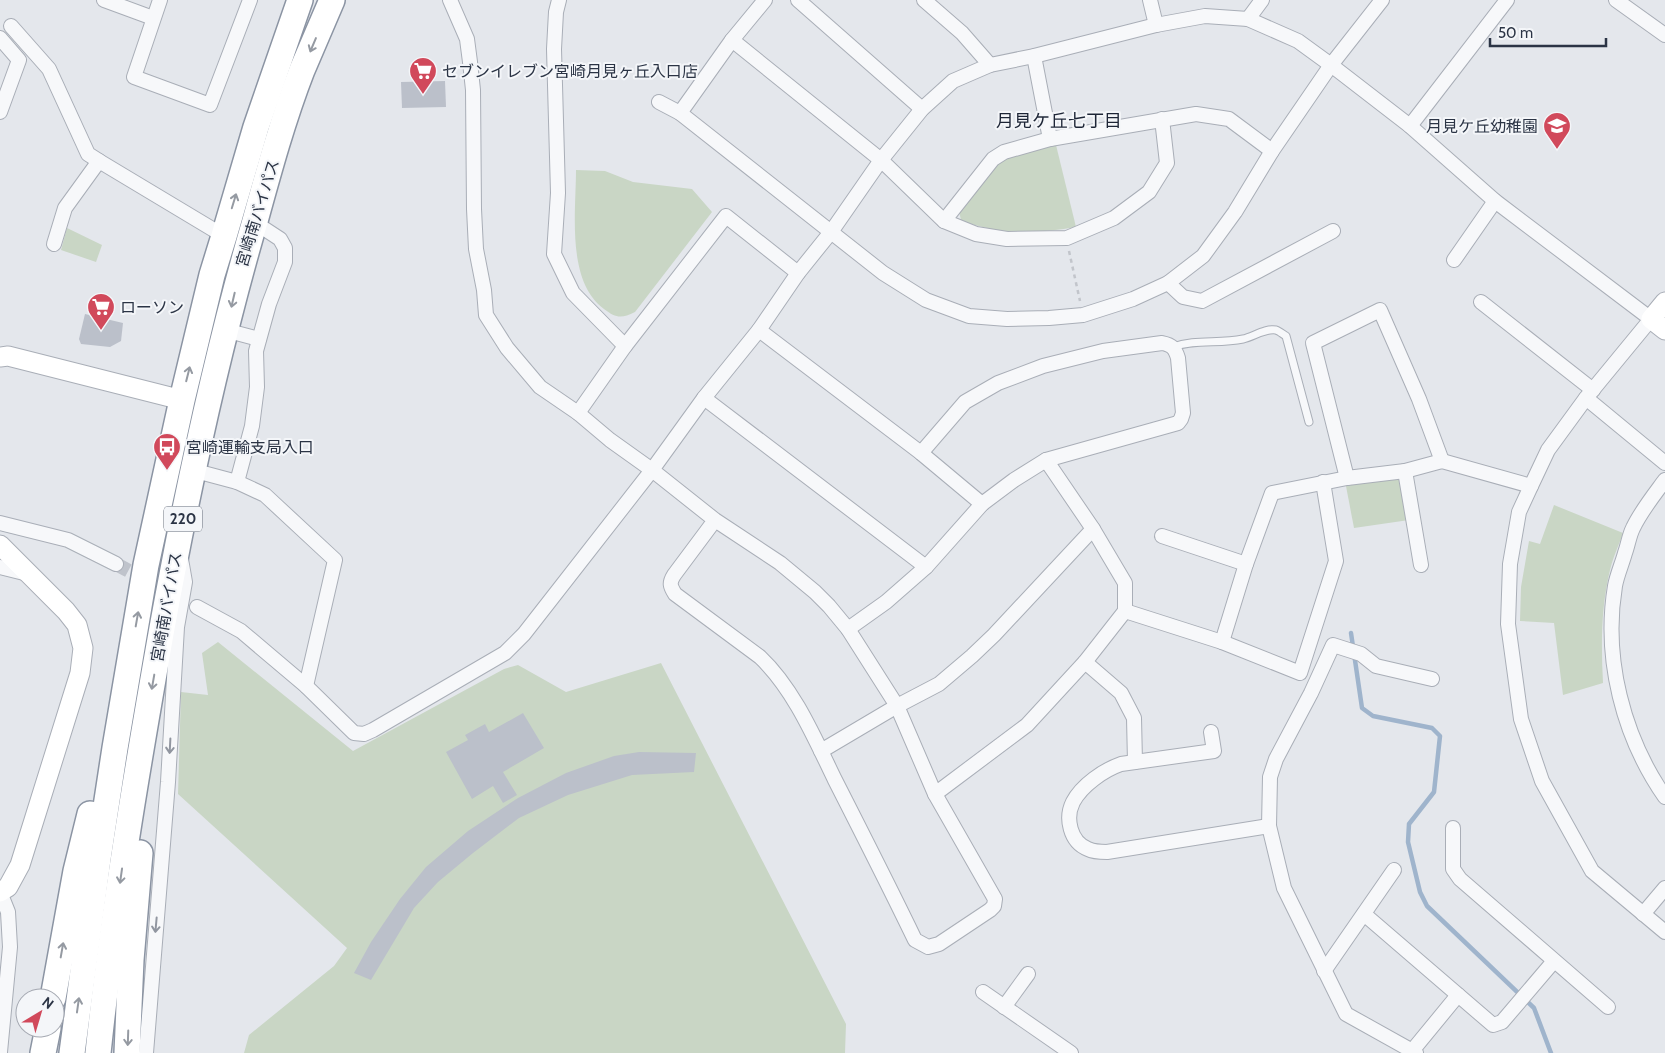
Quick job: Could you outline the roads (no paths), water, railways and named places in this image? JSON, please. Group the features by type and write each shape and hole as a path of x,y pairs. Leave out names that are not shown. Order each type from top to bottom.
{"highway":[{"name":"宮崎南バイパス","path":"72,1053 95,878 146,564 212,274 256,127 300,0"},
{"name":"宮崎南バイパス","path":"98,1053 108,961 144,728 192,470 238,278 254,222 301,72 332,0"},
{"path":"127,1053 132,950 149,771 144,728"},
{"path":"55,988 76,870 92,805 115,748"},
{"path":"44,1053 46,1038"}],"street":[{"path":"104,0 153,18"},
{"path":"160,0 134,77 210,105 250,0"},
{"path":"450,0 467,39 470,62 473,90 476,249 484,290 486,315 507,348 540,387 578,413 610,440 652,470 715,520 780,563 815,592 848,629 898,706 935,794 994,896 995,903 990,910 939,944 928,947 915,940 821,751 791,696 771,667 675,594 670,587 670,582 674,575 715,520"},
{"path":"559,0 556,12 554,49 558,192 554,254 573,293 625,346"},
{"path":"680,112 732,40 765,0"},
{"path":"798,0 922,109"},
{"path":"924,0 962,33 990,65"},
{"path":"1150,0 1156,25"},
{"path":"1248,19 1262,0"},
{"path":"658,102 680,112 883,273 926,300 969,316 1016,318 1082,315 1133,299 1168,283 1203,256 1331,65 1382,0"},
{"path":"1410,126 1507,0"},
{"path":"1616,0 1665,34"},
{"path":"197,607 241,632 306,686 354,733 364,734 373,730 505,653 524,634 652,470 704,398 759,330 798,273 831,232 881,160 922,109 953,82 990,65 1034,56 1156,25 1206,16 1248,19 1298,41 1410,126 1496,201 1658,324"},
{"path":"11,26 49,70 88,154 224,236"},
{"path":"0,38 19,60 0,112"},
{"path":"732,40 881,160 944,221 976,234 1007,239 1067,238 1114,218 1149,192 1167,163 1162,119"},
{"path":"1034,56 1050,139"},
{"path":"944,221 993,159 1004,152 1050,139 1196,114 1230,119 1272,151"},
{"path":"54,244 65,208 99,161"},
{"path":"1454,260 1496,201"},
{"path":"578,413 625,346 726,216 798,273"},
{"path":"237,482 252,426 257,388 256,351 269,304 285,262 285,248 280,239 254,222"},
{"path":"1168,283 1183,297 1202,300 1333,231"},
{"path":"1480,302 1589,394 1665,463"},
{"path":"1665,302 1658,324 1589,394 1548,450 1519,512 1510,564 1508,624 1521,719 1542,781 1592,871 1665,932"},
{"path":"1348,478 1313,343 1380,310 1419,399 1442,461"},
{"path":"225,330 259,339"},
{"path":"759,330 921,453 982,504"},
{"path":"848,629 886,602 926,566 982,504 1014,480 1046,460 1178,423 1183,413 1183,406 1178,358 1170,344 1162,343 1103,351 1042,366 998,383 965,402 921,453"},
{"path":"0,357 8,356 182,400"},
{"path":"704,398 926,566"},
{"path":"935,794 1027,725 1085,662 1125,611 1125,583 1093,529 1046,460"},
{"path":"1222,642 1246,564 1272,493 1323,482 1405,471 1442,461 1531,486"},
{"path":"192,470 237,482 264,495 335,560 306,686"},
{"path":"1405,471 1421,565"},
{"path":"1665,480 1633,527 1615,585 1611,645 1619,698 1636,743 1656,784 1665,797"},
{"path":"1125,611 1222,642 1300,673 1336,562 1323,482"},
{"path":"0,523 68,540 116,564"},
{"path":"821,751 939,684 972,656 1093,529"},
{"path":"1162,536 1246,564"},
{"path":"146,1053 168,782 177,627 185,582 178,541"},
{"path":"0,546 66,611 77,625 83,648 80,673 20,865 8,887 0,892 8,912 10,947 0,1052"},
{"path":"0,567 29,574"},
{"path":"1432,679 1376,666 1362,654 1333,645 1311,693 1276,759 1270,777 1269,826 1284,888 1346,1014 1414,1052 1458,995"},
{"path":"1085,662 1121,693 1134,718 1135,762"},
{"path":"1211,732 1214,751 1121,764 1110,768 1081,791 1072,804 1069,822 1074,837 1087,849 1107,852 1269,826"},
{"path":"1453,828 1453,869 1460,879 1608,1007"},
{"path":"1324,971 1394,870"},
{"path":"1644,914 1665,888"},
{"path":"1364,914 1493,1025 1502,1022 1554,961"},
{"path":"1004,1007 1028,974"},
{"path":"983,992 1071,1053"}],"lane":[{"path":"1173,347 1184,343 1224,342 1244,339 1276,330 1286,336 1309,422"}],"waterway":[{"path":"1351,633 1362,708 1373,716 1432,728 1440,736 1434,792 1409,824 1408,842 1420,892 1427,906 1534,1008 1551,1053"}],"tunnel":[{"path":"116,564 148,581"}],"place":[{"name":"セブンイレブン宮崎月見ヶ丘入口店","path":"423,95"},
{"name":"月見ケ丘幼稚園","path":"1557,150"},
{"name":"ローソン","path":"101,331"},
{"name":"宮崎運輸支局入口","path":"167,471"}],"district":[{"name":"月見ケ丘七丁目","path":"1059,121"}]}
